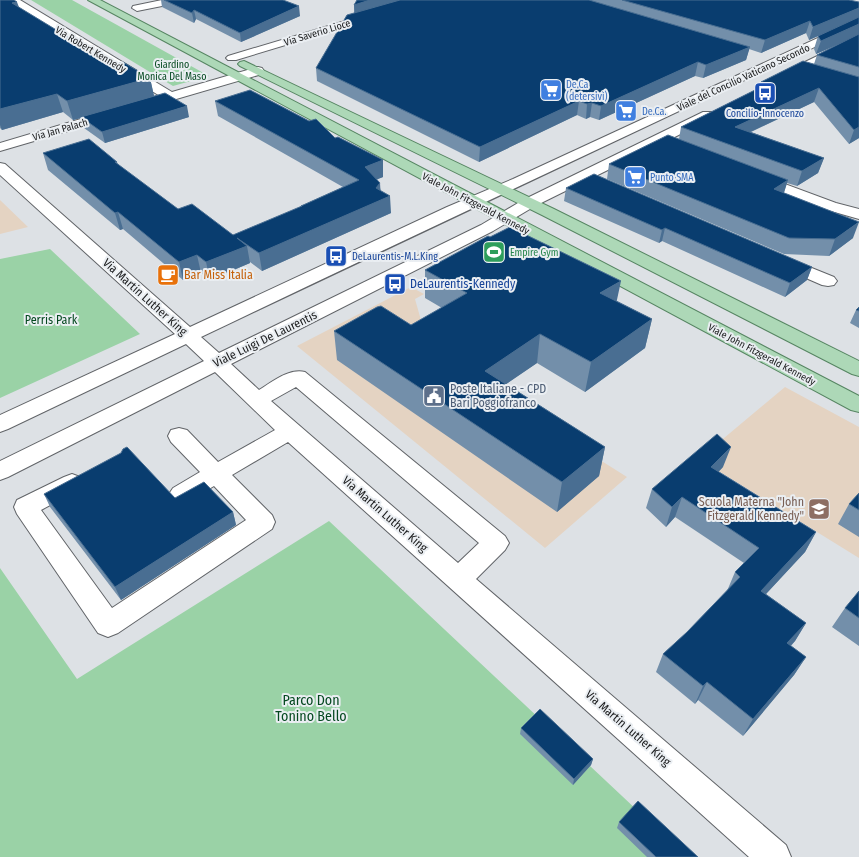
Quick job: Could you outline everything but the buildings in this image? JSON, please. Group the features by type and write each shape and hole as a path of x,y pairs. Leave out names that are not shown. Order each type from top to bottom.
{"main road":[{"name":"Viale John Fitzgerald Kennedy","path":"93,0 859,405"},
{"name":"Viale John Fitzgerald Kennedy","path":"122,0 232,58 502,189 859,369"}],"street":[{"name":"Via Robert Kennedy","path":"13,0 36,16 171,96"},
{"path":"137,8 177,0"},
{"name":"Via Saverio Lioce","path":"232,58 425,0"},
{"name":"Viale del Concilio Vaticano Secondo","path":"473,201 776,62 859,22"},
{"name":"Viale del Concilio Vaticano Secondo","path":"772,83 859,39"},
{"path":"761,57 815,73"},
{"name":"Via Jan Palach","path":"0,147 258,71"},
{"name":"Viale del Concilio Vaticano Secondo","path":"529,203 722,108"},
{"path":"658,140 679,148"},
{"name":"Via Martin Luther King","path":"0,167 189,336 290,431 774,857"},
{"path":"744,172 830,206 859,214"},
{"path":"584,176 601,183"},
{"path":"0,424 473,201"},
{"name":"Viale Luigi De Laurentis","path":"0,471 505,218 529,203"},
{"path":"769,256 828,281"},
{"path":"256,400 298,377 496,543 459,579"},
{"path":"181,494 290,431"},
{"path":"89,474 26,507 108,625 263,522 179,436"}],"shaded area":[{"path":"0,200 28,227 0,234"},
{"path":"411,287 424,294 415,299 426,338 448,364 627,477 545,548 297,346"},
{"name":"Scuola Materna \"John Fitzgerald Kennedy\"","path":"785,387 859,427 859,558 699,459"}],"green space":[{"name":"Giardino Monica Del Maso","path":"31,0 72,0 209,76 173,86"},
{"name":"Perris Park","path":"50,249 140,334 0,398 0,259"},
{"name":"Parco Don Tonino Bello","path":"329,521 687,857 0,857 0,568 77,679"}],"place":[{"name":"De.Ca (detersivi)","path":"551,90"},
{"name":"Concilio-Innocenzo","path":"765,93"},
{"name":"De.Ca.","path":"626,111"},
{"name":"Punto SMA","path":"635,177"},
{"name":"Empire Gym","path":"494,252"},
{"name":"DeLaurentis-M.L.King","path":"336,256"},
{"name":"Bar Miss Italia","path":"168,275"},
{"name":"DeLaurentis-Kennedy","path":"395,284"},
{"name":"Poste Italiane - CPD Bari Poggiofranco","path":"434,396"},
{"name":"Scuola Materna \"John Fitzgerald Kennedy\"","path":"819,509"}]}
